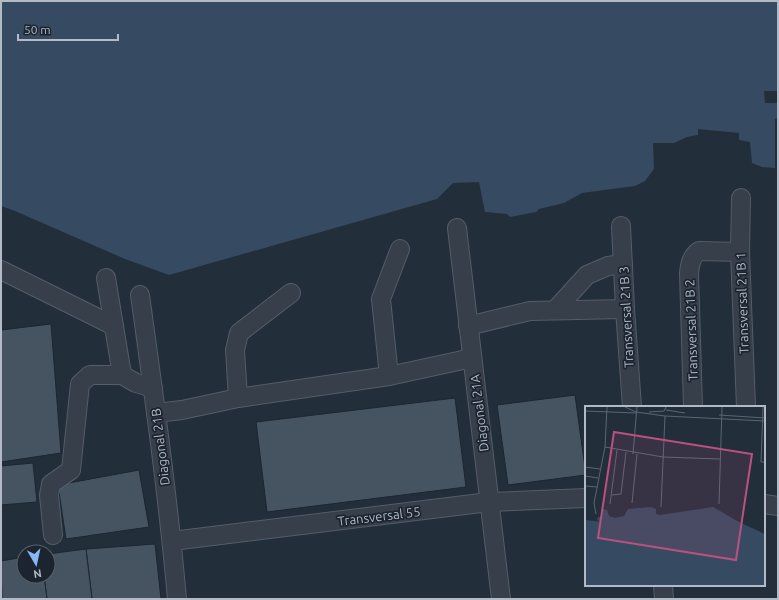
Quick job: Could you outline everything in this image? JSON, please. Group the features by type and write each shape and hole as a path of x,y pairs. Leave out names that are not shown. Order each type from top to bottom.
{"street":[{"name":"Transversal 21B 1","path":"742,198 740,252 746,406"},
{"name":"Transversal 21B 3","path":"621,226 632,406"},
{"name":"Diagonal 21A","path":"457,228 501,599"},
{"path":"389,376 381,299 400,249"},
{"name":"Transversal 21B 2","path":"693,406 689,273 691,262 698,251 740,252"},
{"path":"556,309 587,274 608,266 623,264"},
{"path":"1,270 114,326"},
{"path":"106,278 122,375"},
{"path":"238,398 235,350 239,333 291,293"},
{"name":"Diagonal 21B","path":"140,295 172,541 177,599"},
{"path":"468,326 530,311 556,309 625,309"},
{"path":"156,413 182,410 238,398 389,376 472,358"},
{"path":"53,535 49,495 51,484 70,470 80,384 90,375 122,375 136,384 153,388"},
{"name":"Transversal 55","path":"172,541 490,502 585,498"},
{"path":"765,504 778,506"},
{"path":"663,586 664,599"}],"water":[{"path":"1,1 778,1 778,91 764,91 765,103 778,103 778,118 775,119 775,168 762,167 752,163 750,142 739,140 739,133 698,129 698,135 687,137 674,143 653,143 654,169 645,181 635,186 582,193 564,203 539,209 536,212 510,217 507,214 485,212 479,182 453,183 437,199 169,275 125,259 1,206"}],"building":[{"path":"51,324 61,453 1,462 1,330"},
{"path":"575,395 585,475 508,485 497,405"},
{"path":"455,398 466,487 267,512 256,422"},
{"path":"33,463 37,502 1,505 1,466"},
{"path":"139,470 149,527 66,539 58,485"},
{"path":"155,544 161,599 92,599 86,549"},
{"path":"86,549 92,599 47,599 45,584 56,584 56,553"},
{"path":"16,558 16,584 45,584 47,599 2,599 1,561"}]}
